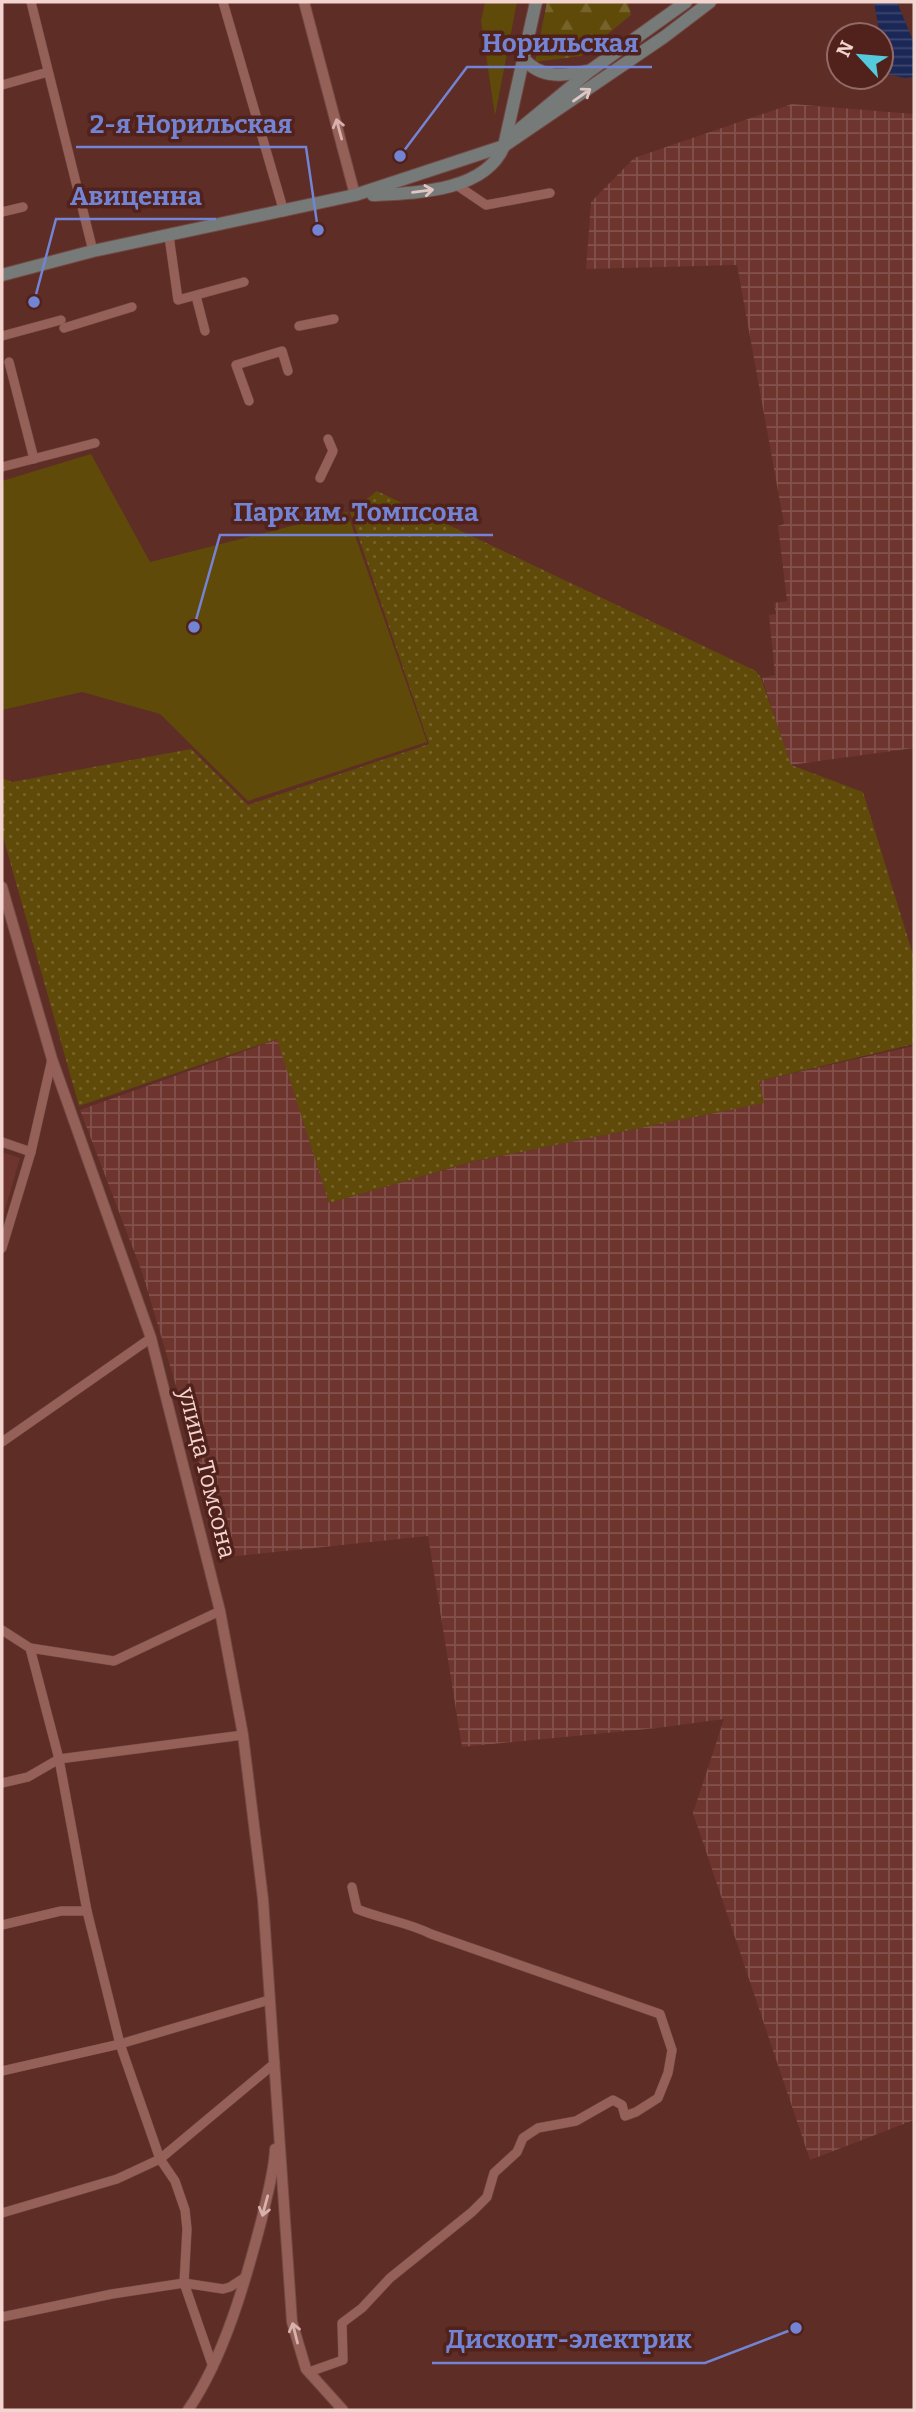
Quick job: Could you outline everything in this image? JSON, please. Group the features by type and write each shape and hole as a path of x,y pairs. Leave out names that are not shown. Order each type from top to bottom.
{"main road":[{"path":"504,146 536,2"},
{"path":"355,195 426,192 477,176 493,165 512,133 591,70 686,2"},
{"path":"2,275 93,251 355,195 504,146 664,37 710,2"},
{"path":"655,25 664,37"},
{"path":"524,59 530,67 554,75 565,76 591,70"}],"street":[{"path":"31,2 93,251"},
{"path":"222,2 284,212"},
{"path":"304,2 355,195"},
{"path":"2,85 48,72"},
{"path":"455,184 486,205 550,193"},
{"path":"2,212 23,207"},
{"path":"170,236 178,300 244,282"},
{"path":"196,296 205,331"},
{"path":"2,336 132,307"},
{"path":"299,326 334,319"},
{"path":"249,401 236,365 282,351 288,371"},
{"path":"9,362 34,459"},
{"path":"320,478 333,451 328,439"},
{"path":"2,467 95,443"},
{"name":"улица Томсона","path":"2,887 52,1059 151,1338 220,1611 243,1735 263,1899 277,2090"},
{"path":"2,1248 31,1152 52,1059"},
{"path":"2,1142 31,1152"},
{"path":"2,1442 151,1338"},
{"path":"2,1630 30,1648 114,1661 220,1611"},
{"path":"30,1648 59,1759 87,1911 120,2043 160,2159 174,2182 185,2210 187,2229 184,2283 213,2367"},
{"path":"2,1783 28,1777 59,1759 243,1735"},
{"path":"309,2372 343,2361 342,2323 362,2308 390,2278 472,2212 486,2197 494,2173 517,2152 523,2138 538,2128 576,2121 613,2100 622,2105 625,2116 636,2112 658,2098 668,2073 671,2050 660,2014 431,1934 411,1924 366,1913 357,1909 352,1887"},
{"path":"2,1926 61,1911 87,1911"},
{"path":"2,2071 120,2043 269,2000"},
{"path":"2,2213 117,2179 160,2159 275,2063"},
{"path":"277,2090 292,2322 299,2350 309,2372 343,2410"},
{"path":"188,2410 213,2367 244,2277 273,2173 277,2090"},
{"path":"2,2318 112,2294 184,2283 223,2289 244,2277"}],"shaded area":[{"path":"792,104 914,114 914,748 790,765 762,678 775,675 769,615 776,614 774,603 787,601 778,526 784,524 737,265 586,269 591,202 634,158"},
{"path":"278,1039 329,1203 476,1161 763,1103 759,1081 914,1046 914,2120 810,2160 693,1813 724,1719 462,1747 428,1536 227,1557 142,1272 80,1110"},
{"path":"2,1152 20,1158 2,1220"}],"green space":[{"path":"485,2 517,2 495,116 481,21"},
{"path":"547,2 628,2 631,15 581,56 535,62"},
{"path":"91,454 150,562 347,512 427,742 248,801 160,714 82,692 2,710 2,481"},
{"path":"377,491 756,671 761,678 791,765 863,792 914,958 914,1044 759,1081 764,1103 475,1161 329,1203 277,1039 79,1106 2,833 2,778 12,782 191,749 248,805 429,744 350,512"}],"water":[{"path":"874,2 897,2 914,43 914,77 895,76 895,21 877,21"}],"place":[{"name":"Норильская","path":"400,156"},
{"name":"2-я Норильская","path":"318,230"},
{"name":"Авиценна","path":"34,302"},
{"name":"Парк им. Томпсона","path":"194,627"},
{"name":"Дисконт-электрик","path":"796,2328"}]}
